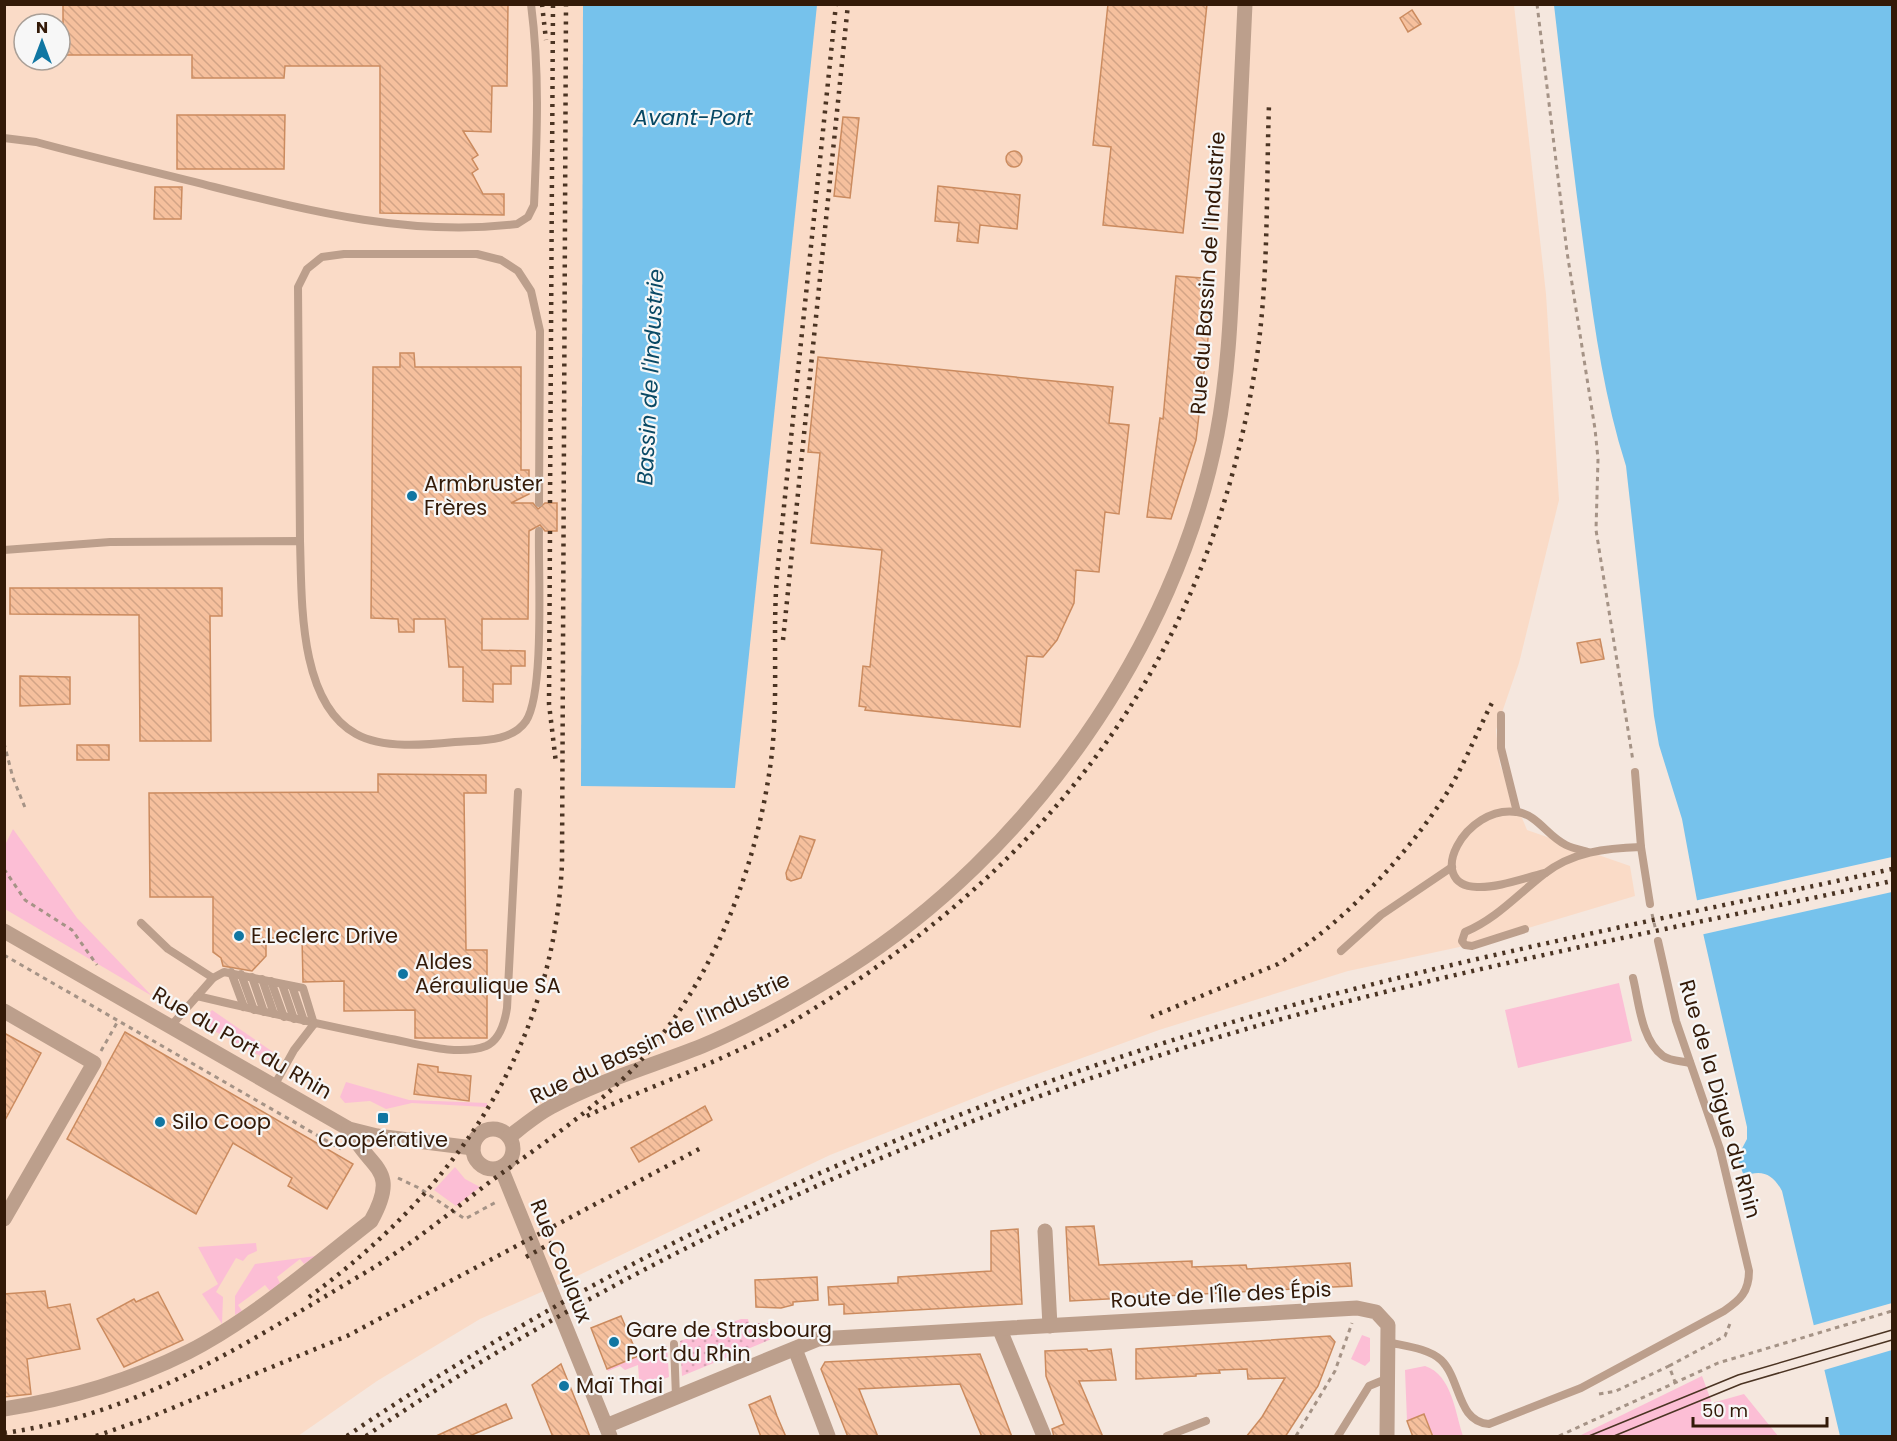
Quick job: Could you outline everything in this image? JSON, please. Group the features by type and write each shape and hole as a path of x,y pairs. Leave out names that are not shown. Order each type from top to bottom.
{"street":[{"name":"Rue du Bassin de l'Industrie","path":"509,1137 548,1108 754,1022 805,994 861,958 937,900 1003,838 1076,749 1107,702 1148,631 1179,566 1206,482 1217,432 1229,328 1245,4"},
{"name":"Rue du Port du Rhin","path":"4,932 350,1129 377,1136 473,1148"},
{"path":"4,1011 94,1063 4,1219"},
{"path":"4,1408 53,1401 129,1378 190,1351 229,1328 371,1221 382,1201 380,1169 355,1140 350,1129"},
{"path":"490,1129 500,1130 509,1137 512,1143 511,1157 501,1168 492,1170 481,1165 474,1156 473,1148 477,1136 490,1129"},
{"name":"Rue Coulaux","path":"501,1168 608,1431"},
{"path":"1045,1231 1050,1326"},
{"name":"Route de l'Île des Épis","path":"608,1431 676,1397 818,1339 1357,1308 1376,1312 1388,1325 1387,1342"},
{"path":"1000,1330 1044,1437"},
{"path":"1387,1342 1387,1437"},
{"path":"795,1349 828,1437"}],"lane":[{"path":"4,138 36,142 361,221 418,226 517,224 528,217 534,205 539,101 538,54 531,4"},
{"path":"539,503 540,331 531,291 518,272 501,260 477,254 344,254 322,257 307,269 298,287 302,602 309,656 321,693 337,721 358,735 382,742 440,743 506,737 526,721 535,696 538,655 539,531"},
{"path":"4,550 110,542 300,541"},
{"path":"1501,715 1499,731 1501,748 1517,812"},
{"path":"1635,772 1641,847 1650,904"},
{"path":"197,996 314,1024 456,1049 476,1049 489,1045 498,1035 505,1021 507,1008 518,792"},
{"path":"1545,873 1477,887 1465,884 1457,878 1452,867 1453,851 1460,838 1479,821 1505,812 1517,812 1537,821 1565,845 1588,852"},
{"path":"1525,929 1472,946 1465,945 1462,941 1465,932 1489,920 1545,873 1588,852 1641,847"},
{"path":"1341,951 1381,915 1452,867"},
{"path":"141,923 168,949 213,978"},
{"name":"Rue de la Digue du Rhin","path":"1387,1342 1427,1352 1439,1358 1449,1369 1470,1417 1480,1424 1489,1424 1581,1388 1724,1311 1740,1300 1747,1290 1749,1271 1720,1149 1676,1022 1658,941"},
{"path":"170,1027 213,978 218,974 231,972 303,988 314,1024"},
{"path":"231,972 243,1007"},
{"path":"241,974 254,1010"},
{"path":"252,977 264,1012"},
{"path":"1633,978 1652,1045 1664,1058 1690,1062"},
{"path":"267,980 274,1014"},
{"path":"267,980 284,1017"},
{"path":"282,984 294,1019"},
{"path":"292,986 303,1021"},
{"path":"273,1086 294,1050 314,1024"},
{"path":"674,1344 676,1397"},
{"path":"1338,1437 1369,1386 1386,1379"},
{"path":"1167,1437 1206,1421"}],"path":[{"path":"1537,4 1567,252 1595,429 1598,459 1596,530 1635,772"},
{"path":"4,743 13,778 26,810"},
{"path":"4,869 26,900 72,930 99,968"},
{"path":"1650,904 1658,941"},
{"path":"4,955 348,1152"},
{"path":"94,1063 118,1021"},
{"path":"380,1169 419,1188 465,1219 504,1198"},
{"path":"1296,1437 1335,1371 1357,1308"},
{"path":"1559,1437 1733,1357 1893,1311"},
{"path":"1616,1390 1725,1336"},
{"path":"1668,1366 1675,1382"}],"shaded area":[{"path":"5,5 1514,5 1546,294 1559,500 1519,663 1496,730 1500,765 1527,830 1630,866 1635,896 1478,943 1348,971 1159,1030 997,1089 830,1155 573,1278 480,1319 377,1381 298,1436 5,1436"},
{"path":"13,829 77,918 152,996 5,909 5,845"},
{"path":"1619,983 1632,1041 1518,1068 1505,1010"},
{"path":"212,1010 273,1052 268,1060 207,1027 206,1017"},
{"path":"346,1082 409,1100 487,1103 487,1107 412,1103 386,1109 370,1101 345,1103 340,1097"},
{"path":"455,1167 465,1179 480,1187 456,1206 434,1190"},
{"path":"256,1243 257,1251 248,1255 243,1261 236,1258 216,1292 223,1297 222,1324 202,1294 218,1284 198,1247"},
{"path":"316,1256 304,1264 300,1259 277,1277 280,1283 270,1291 265,1285 238,1305 242,1311 235,1315 235,1296 255,1264"},
{"path":"741,1319 748,1319 749,1323 773,1323 774,1338 682,1376 680,1341"},
{"path":"1362,1335 1370,1338 1370,1361 1365,1366 1351,1359"},
{"path":"667,1346 669,1377 658,1381 658,1386 640,1393 638,1365 625,1370 620,1366 608,1371 607,1369"},
{"path":"1425,1366 1441,1377 1447,1386 1463,1436 1433,1436 1424,1414 1407,1421 1405,1370"},
{"path":"1702,1376 1712,1403 1744,1394 1778,1436 1579,1436"}],"water":[{"name":"Avant-Port","path":"583,5 817,5 735,788 581,786"},
{"path":"1554,5 1892,5 1892,1436 1840,1436 1782,1191 1775,1180 1766,1174 1756,1173 1744,1176 1737,1158 1747,1139 1747,1127 1703,933 1682,819 1659,745 1654,716 1626,466 1606,391 1593,315"}],"pier":[{"path":"1892,857 1892,892 1700,935 1694,901"},
{"path":"1892,1303 1892,1350 1821,1371 1811,1326"}],"building":[{"path":"63,4 508,4 507,86 492,86 491,132 463,131 478,155 472,159 478,169 472,173 483,194 504,194 504,215 380,213 380,66 285,66 284,78 192,78 192,55 72,55 72,12 63,12"},
{"path":"1108,4 1207,4 1183,233 1103,225 1111,147 1093,145"},
{"path":"1412,10 1421,24 1408,32 1400,18"},
{"path":"177,115 285,115 284,169 177,169"},
{"path":"843,117 859,118 850,198 834,196"},
{"path":"1014,151 1020,153 1022,159 1020,165 1014,167 1008,165 1006,159 1008,153"},
{"path":"938,186 1020,195 1017,229 980,225 978,243 957,241 959,223 935,221"},
{"path":"155,187 182,187 181,219 154,219"},
{"path":"1176,276 1215,279 1196,440 1171,519 1147,517 1160,418 1163,419"},
{"path":"400,353 414,353 415,367 521,367 521,470 529,470 529,494 511,503 533,503 538,509 545,503 557,503 557,531 545,531 540,525 529,531 528,619 482,619 482,650 525,651 525,666 511,666 511,684 493,684 493,702 463,701 463,667 449,667 445,619 414,619 414,632 399,632 398,619 371,618 373,367 400,367"},
{"path":"818,357 1113,387 1109,423 1129,425 1119,514 1105,512 1099,572 1076,570 1074,603 1057,640 1043,657 1027,656 1020,727 865,710 866,707 859,706 863,666 870,667 882,550 811,543 820,453 808,452"},
{"path":"10,588 222,588 222,616 210,616 211,741 140,741 139,615 10,614"},
{"path":"1600,639 1604,659 1581,663 1577,643"},
{"path":"20,676 70,677 70,704 20,706"},
{"path":"77,745 109,745 109,760 77,760"},
{"path":"378,774 486,775 486,793 464,793 466,950 487,950 487,1038 415,1038 415,1010 344,1011 344,981 303,982 302,938 266,938 266,956 252,971 223,966 221,958 213,952 213,897 150,897 149,793 378,792"},
{"path":"800,836 815,840 801,878 791,881 787,879 786,873"},
{"name":"Silo Coop","path":"125,1032 353,1164 327,1209 288,1186 292,1178 233,1143 196,1214 67,1139"},
{"path":"4,1033 41,1053 4,1122"},
{"path":"418,1064 438,1067 438,1072 471,1076 469,1101 414,1094"},
{"path":"705,1106 712,1120 639,1162 631,1148"},
{"path":"1094,1226 1099,1265 1192,1261 1192,1267 1246,1265 1247,1269 1350,1263 1352,1286 1070,1301 1066,1227"},
{"path":"1018,1229 1022,1304 844,1314 844,1304 829,1305 828,1287 898,1283 898,1277 991,1271 991,1231"},
{"path":"817,1277 818,1300 793,1302 793,1305 781,1308 756,1307 755,1280"},
{"path":"45,1291 48,1308 70,1304 80,1349 27,1359 31,1394 4,1397 4,1294"},
{"path":"158,1292 183,1340 124,1367 97,1319 134,1299 136,1302"},
{"name":"Gare de Strasbourg Port du Rhin","path":"621,1316 638,1356 607,1369 591,1328"},
{"path":"1330,1336 1335,1342 1318,1386 1285,1437 1246,1437 1262,1417 1285,1378 1248,1379 1247,1369 1219,1370 1220,1373 1196,1374 1196,1376 1136,1379 1136,1349"},
{"path":"1087,1349 1088,1351 1111,1349 1116,1380 1079,1381 1103,1437 1054,1437 1052,1429 1064,1424 1046,1376 1045,1351"},
{"path":"980,1354 1012,1437 982,1437 960,1384 859,1389 878,1437 848,1437 821,1369 825,1362"},
{"path":"561,1364 590,1437 553,1437 532,1385"},
{"path":"770,1396 786,1437 761,1437 749,1405"},
{"path":"506,1404 512,1418 467,1437 434,1437"},
{"path":"1424,1414 1433,1437 1413,1437 1407,1421"}],"tram line":[{"path":"1589,1436 1738,1375 1892,1330"},
{"path":"1614,1436 1741,1384 1892,1340"}],"railway":[{"path":"542,4 546,40"},
{"path":"550,503 553,4"},
{"path":"309,1297 361,1255 409,1210 451,1162 487,1110 516,1054 539,995 555,931 562,864 566,4"},
{"path":"4,1433 53,1424 145,1394 230,1352 392,1256 562,1130 613,1088 657,1041 682,1007 704,970 739,891 763,809 770,768 773,743 778,565 836,4"},
{"path":"783,640 848,4"},
{"path":"587,1116 767,1036 884,962 966,896 1039,825 1103,747 1156,663 1200,571 1233,471 1256,363 1260,331 1265,266 1269,105"},
{"path":"550,531 549,704 556,763"},
{"path":"1151,1017 1278,964 1302,948 1347,911 1408,846 1443,799 1457,776 1493,701"},
{"path":"347,1436 452,1368 559,1304 669,1245 782,1190 896,1140 1012,1095 1130,1054 1329,995 1489,956 1892,869"},
{"path":"366,1436 459,1376 554,1319 652,1266 852,1171 954,1128 1059,1089 1164,1054 1344,1002 1526,959 1892,881"},
{"path":"96,1436 148,1418 347,1336 701,1148"},
{"path":"526,1257 553,1242"}],"place":[{"name":"Armbruster Frères","path":"412,496"},
{"name":"E.Leclerc Drive","path":"239,936"},
{"name":"Aldes Aéraulique SA","path":"403,974"},
{"name":"Coopérative","path":"383,1118"},
{"name":"Silo Coop","path":"160,1122"},
{"name":"Gare de Strasbourg Port du Rhin","path":"614,1342"},
{"name":"Maï Thai","path":"564,1386"}],"water label":[{"name":"Bassin de l'Industrie","path":"650,377"}]}
